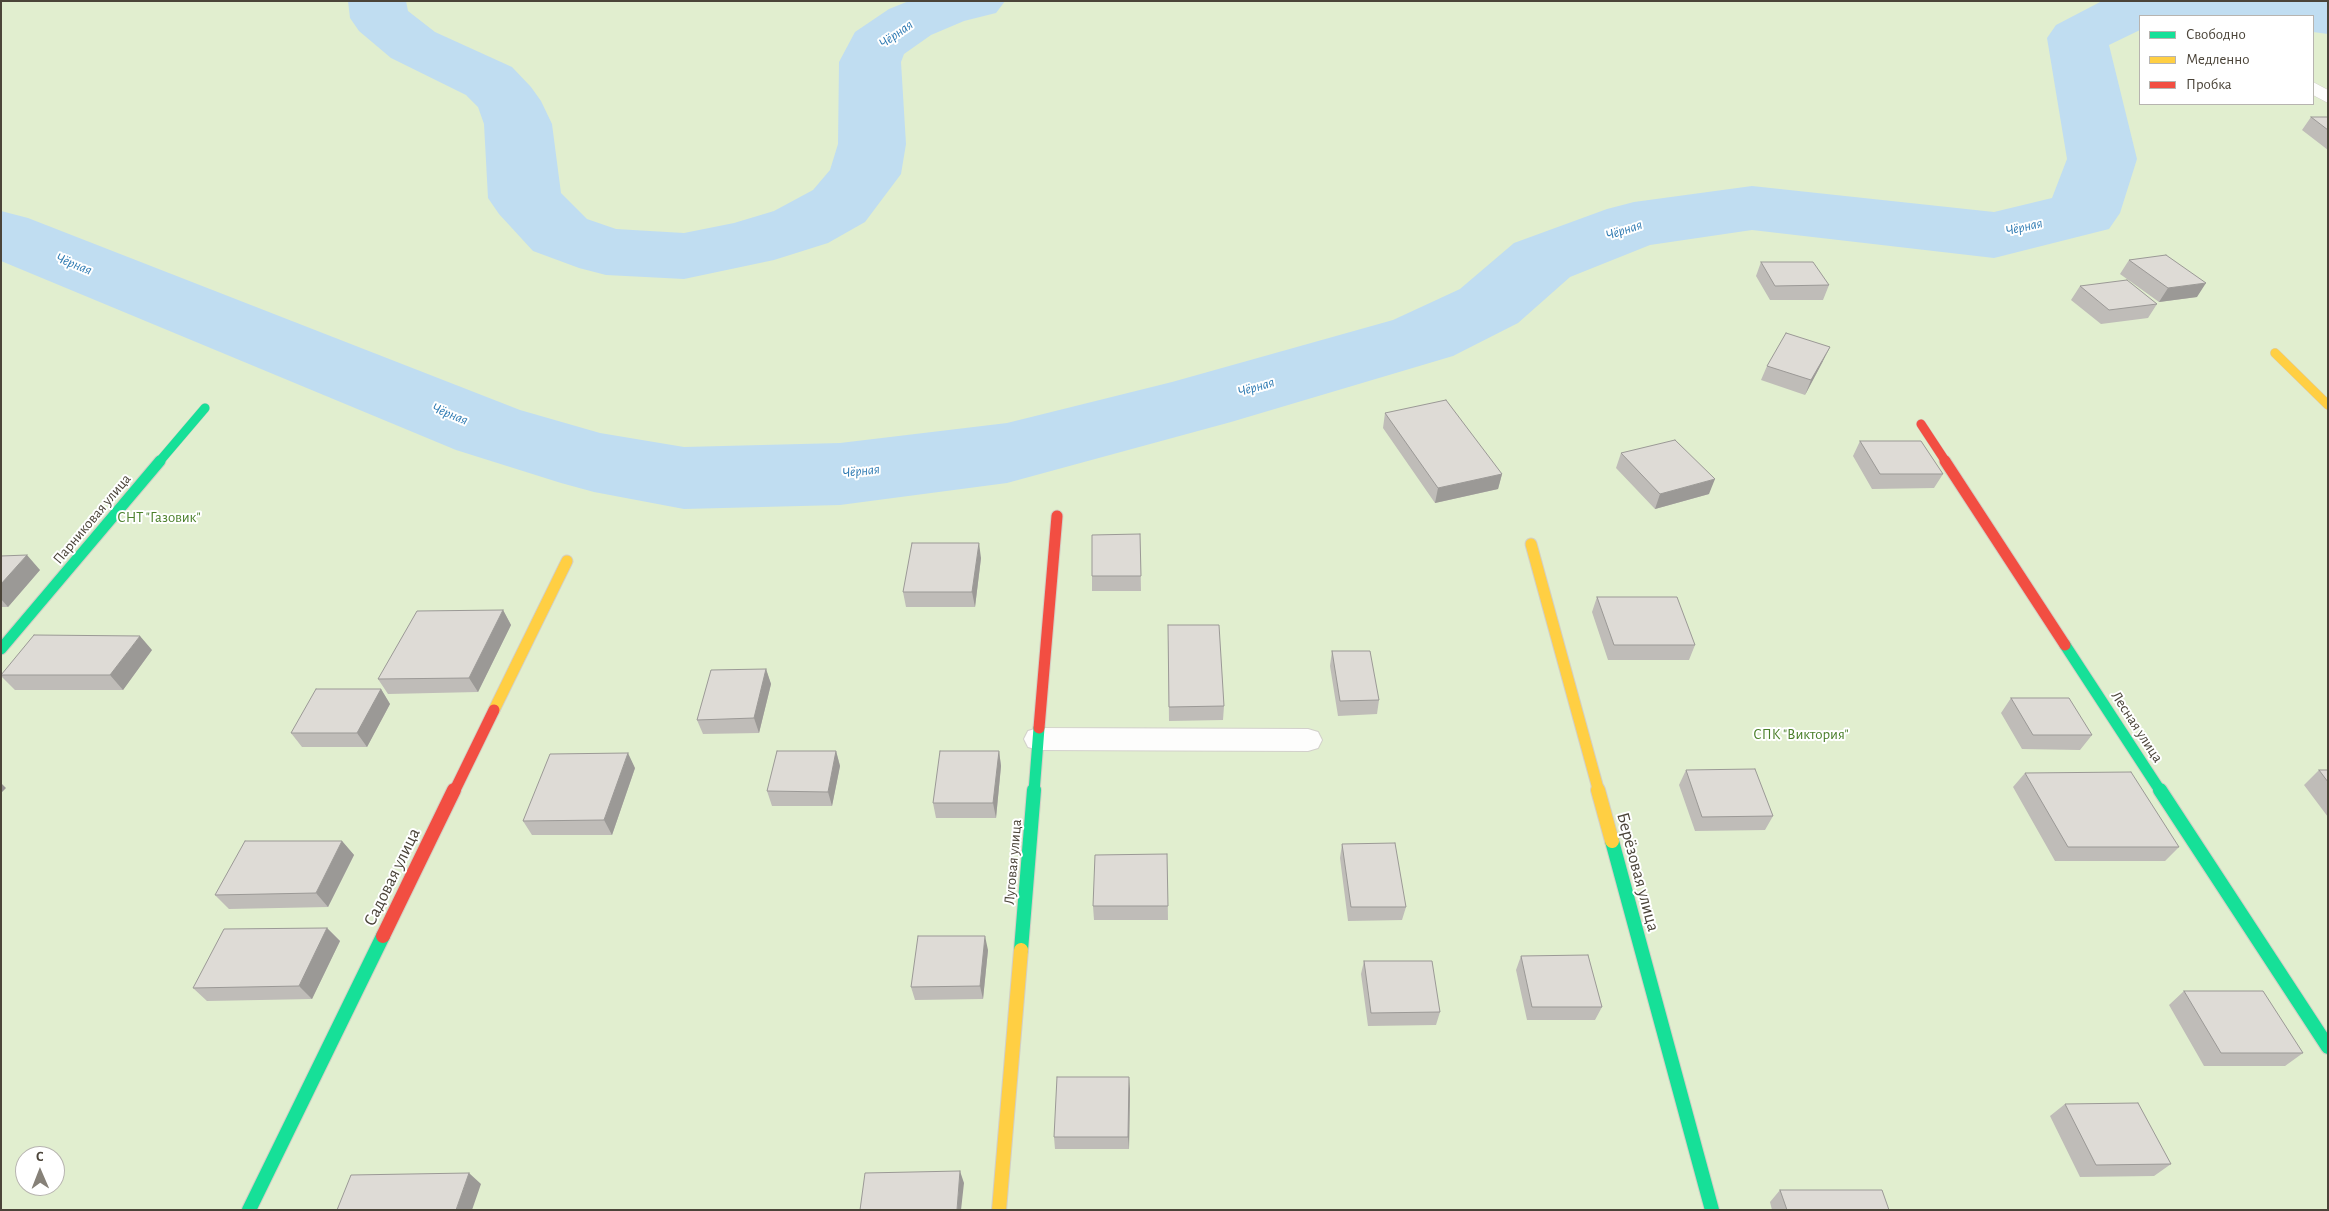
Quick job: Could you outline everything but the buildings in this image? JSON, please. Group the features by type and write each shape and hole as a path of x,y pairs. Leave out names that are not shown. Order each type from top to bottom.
{"street":[{"path":"2314,88 2328,98"},
{"path":"2275,353 2328,405"},
{"name":"Парниковая улица","path":"1,649 205,408"},
{"name":"Лесная улица","path":"1921,424 2328,1047"},
{"name":"Луговая улица","path":"999,1210 1057,516"},
{"name":"Берёзовая улица","path":"1530,544 1712,1210"},
{"name":"Садовая улица","path":"250,1210 567,561"}],"lane":[{"path":"1038,739 1308,740"}],"green space":[{"name":"СПК \"Виктория\"","path":"1,1 2328,1 2328,1210 1,1210"}],"waterway":[{"name":"Чёрная","path":"377,1 380,18 413,45 489,81 508,101 518,124 525,198 560,235 606,252 684,256 747,244 801,227 839,206 865,174 872,144 870,62 877,45 910,22 949,6 976,1"},
{"name":"Чёрная","path":"1,234 488,430 594,462 684,478 840,474 1007,453 1199,403 1423,338 1489,306 1542,260 1634,225 1752,208 1994,235 2083,213 2102,159 2077,38 2122,14 2209,5 2328,16"}],"traffic: fast":[{"path":"1,649 205,408"},
{"path":"2065,645 2328,1047"},
{"path":"1021,950 1039,728"},
{"path":"1612,841 1712,1210"},
{"path":"249,1210 383,936"}],"traffic: slow":[{"path":"2275,353 2328,405"},
{"path":"1531,544 1612,841"},
{"path":"494,710 567,561"},
{"path":"999,1210 1021,950"}],"traffic: jam":[{"path":"1921,424 2065,645"},
{"path":"1039,728 1057,516"},
{"path":"383,936 494,710"}],"park label":[{"name":"СНТ \"Газовик\"","path":"159,517"}]}
